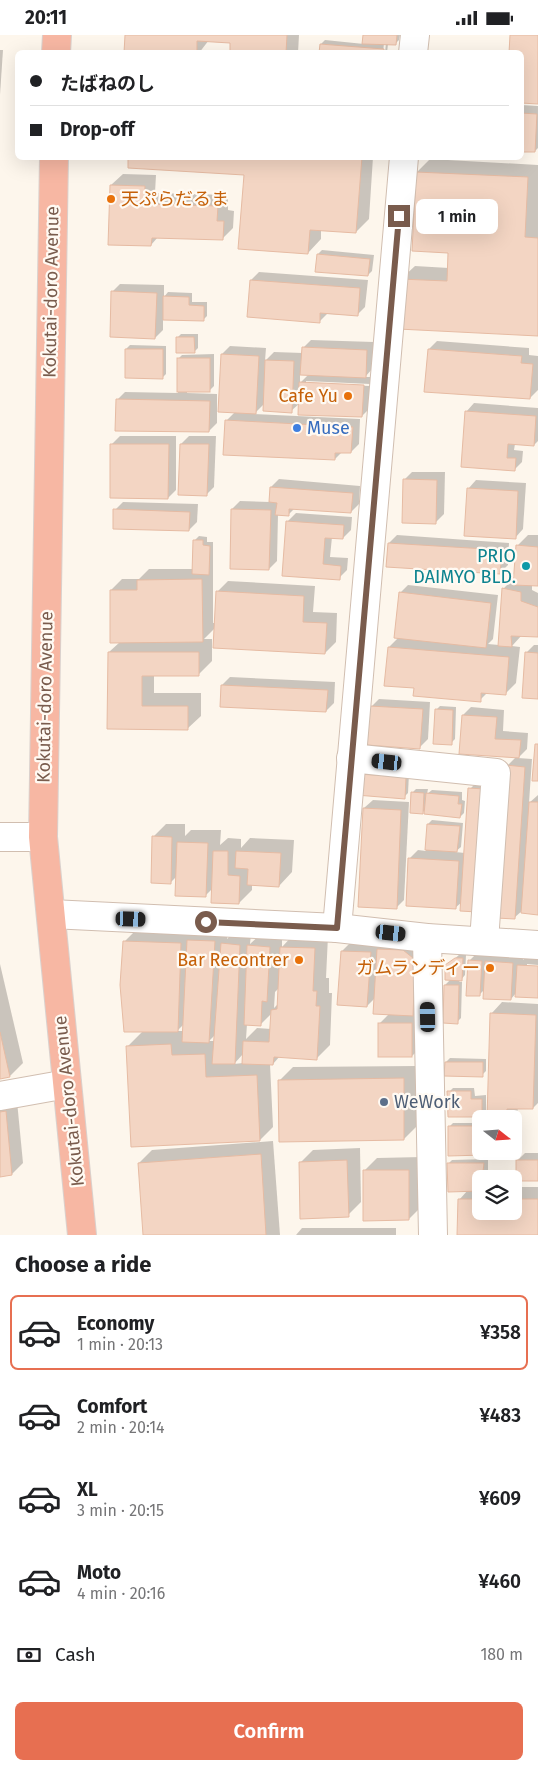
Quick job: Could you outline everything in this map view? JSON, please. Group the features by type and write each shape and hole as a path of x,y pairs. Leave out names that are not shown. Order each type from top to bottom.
{"highway":[{"path":"56,50 57,35"},
{"name":"Kokutai-doro Avenue","path":"54,160 43,837 82,1235"}],"street":[{"path":"413,50 414,35"},
{"path":"337,928 404,160"},
{"path":"351,759 496,773 484,941"},
{"path":"0,837 43,837"},
{"path":"51,914 337,928 538,945"},
{"path":"427,937 432,1235"},
{"path":"0,1097 67,1084"}],"building":[{"path":"125,35 287,35 286,50 230,50 230,43 197,41 197,50 124,50"},
{"path":"363,35 397,35 396,45 362,44"},
{"path":"510,35 538,35 538,104 524,103 524,50 509,50"},
{"path":"320,44 384,49 384,50 319,50"},
{"path":"524,113 537,114 535,152 524,152"},
{"path":"128,160 362,160 356,233 310,230 308,254 238,249 244,175 128,168"},
{"path":"416,172 528,177 525,237 538,238 538,336 398,329 400,279 447,281 448,253 412,251"},
{"path":"110,185 145,186 144,204 218,206 217,221 224,221 223,240 152,238 151,246 108,245"},
{"path":"317,254 370,259 368,276 315,272"},
{"path":"250,280 360,288 358,316 320,313 320,323 247,317"},
{"path":"111,291 157,293 155,339 110,337"},
{"path":"163,296 189,297 189,305 204,306 204,321 163,320"},
{"path":"176,337 194,337 195,353 176,353"},
{"path":"302,347 367,350 366,378 300,375"},
{"path":"125,349 163,349 163,379 125,378"},
{"path":"428,349 522,356 521,363 533,364 530,399 424,392"},
{"path":"221,354 259,356 256,414 218,412"},
{"path":"177,358 210,358 210,392 177,392"},
{"path":"265,360 294,361 292,413 263,411"},
{"path":"299,382 364,385 362,417 298,415"},
{"path":"116,399 210,401 209,432 115,431"},
{"path":"465,411 536,416 534,446 508,444 507,458 516,458 515,471 461,467"},
{"path":"225,420 353,427 351,453 335,453 335,460 223,455"},
{"path":"110,444 169,444 168,499 110,498"},
{"path":"180,444 209,444 207,496 178,495"},
{"path":"403,479 437,480 436,524 402,523"},
{"path":"270,487 353,493 351,513 289,509 289,516 275,515 277,503 269,502"},
{"path":"467,488 518,491 516,539 464,536"},
{"path":"113,509 190,512 189,531 113,529"},
{"path":"231,509 271,510 269,570 230,569"},
{"path":"286,521 344,525 343,539 325,538 323,564 341,566 340,580 282,576"},
{"path":"193,540 203,540 203,545 210,546 209,575 192,574"},
{"path":"388,543 502,550 500,574 386,567"},
{"name":"PRIO DAIMYO BLD.","path":"516,545 538,547 538,586 513,585"},
{"path":"202,579 203,642 110,643 110,590 137,590 137,580"},
{"path":"502,588 521,592 521,601 538,607 538,637 511,636 512,647 498,646"},
{"path":"216,591 304,596 303,622 327,623 325,654 213,648"},
{"path":"399,592 491,603 486,648 394,638"},
{"path":"388,647 509,657 506,695 481,693 481,702 413,696 414,688 384,686"},
{"path":"108,652 199,652 199,676 142,676 142,706 188,706 188,730 107,729"},
{"path":"525,652 538,653 538,699 522,698"},
{"path":"221,685 328,690 326,712 220,707"},
{"path":"370,706 423,709 420,749 367,745"},
{"path":"435,709 453,710 452,745 433,744"},
{"path":"462,715 497,717 495,739 521,740 519,758 459,754"},
{"path":"535,744 538,744 538,781 532,781"},
{"path":"506,765 525,767 515,919 496,918"},
{"path":"358,774 406,777 405,799 356,795"},
{"path":"468,788 485,789 477,912 460,911"},
{"path":"411,792 424,793 423,814 410,813"},
{"path":"426,793 459,796 458,804 462,804 460,818 424,814"},
{"path":"529,802 538,802 538,915 521,913"},
{"path":"363,808 401,810 397,909 358,907"},
{"path":"427,824 460,826 457,852 425,850"},
{"path":"152,836 172,837 171,884 151,883"},
{"path":"177,842 208,843 206,897 175,896"},
{"path":"213,851 228,851 228,875 240,876 239,904 211,903"},
{"path":"236,851 281,853 279,887 247,885 248,869 235,868"},
{"path":"408,858 459,861 456,909 406,906"},
{"path":"187,940 215,941 209,1043 182,1042"},
{"path":"123,941 181,943 178,1032 124,1032 120,985"},
{"path":"221,943 240,945 235,1064 212,1064"},
{"path":"247,945 270,947 267,1002 262,1001 261,1026 244,1025"},
{"path":"280,947 315,948 313,991 317,991 316,1006 320,1006 317,1060 274,1057 273,1065 242,1064 243,1041 269,1042 271,1010 277,1009"},
{"path":"377,949 403,950 413,958 415,963 413,1016 373,1014"},
{"path":"341,951 371,952 367,1007 337,1005"},
{"path":"455,958 463,958 462,981 445,980 445,965"},
{"path":"468,960 482,961 480,996 466,996"},
{"path":"485,961 513,963 511,1000 483,999"},
{"path":"517,965 538,966 538,998 515,997"},
{"path":"444,985 459,985 458,1024 443,1023"},
{"path":"490,1013 536,1015 533,1109 487,1110"},
{"path":"378,1023 412,1023 412,1057 378,1057"},
{"path":"0,1032 10,1077 0,1079"},
{"path":"171,1044 172,1055 205,1054 206,1077 257,1075 260,1141 131,1147 126,1046"},
{"path":"445,1062 483,1062 483,1077 444,1076"},
{"path":"404,1078 404,1140 279,1142 278,1080"},
{"path":"447,1091 471,1091 471,1099 482,1099 482,1110 472,1110 472,1117 448,1117"},
{"path":"6,1111 12,1175 0,1177 0,1112"},
{"path":"448,1126 472,1126 472,1155 448,1156"},
{"path":"261,1154 266,1235 143,1235 138,1163"},
{"path":"347,1160 349,1217 300,1219 299,1162"},
{"path":"516,1160 538,1160 538,1181 522,1181 522,1170 516,1170"},
{"path":"447,1163 484,1163 483,1170 472,1170 472,1191 448,1192"},
{"path":"363,1170 409,1170 409,1220 363,1221"},
{"path":"458,1199 472,1199 472,1220 522,1220 522,1199 538,1199 538,1235 457,1235"}],"place":[{"name":"天ぷらだるま","path":"111,199"},
{"name":"Cafe Yu","path":"348,396"},
{"name":"Muse","path":"297,428"},
{"name":"PRIO DAIMYO BLD.","path":"526,566"},
{"name":"Bar Recontrer","path":"299,960"},
{"name":"ガムランディー","path":"490,968"},
{"name":"WeWork","path":"384,1102"}],"route":[{"path":"206,922 337,928 399,216"}]}
